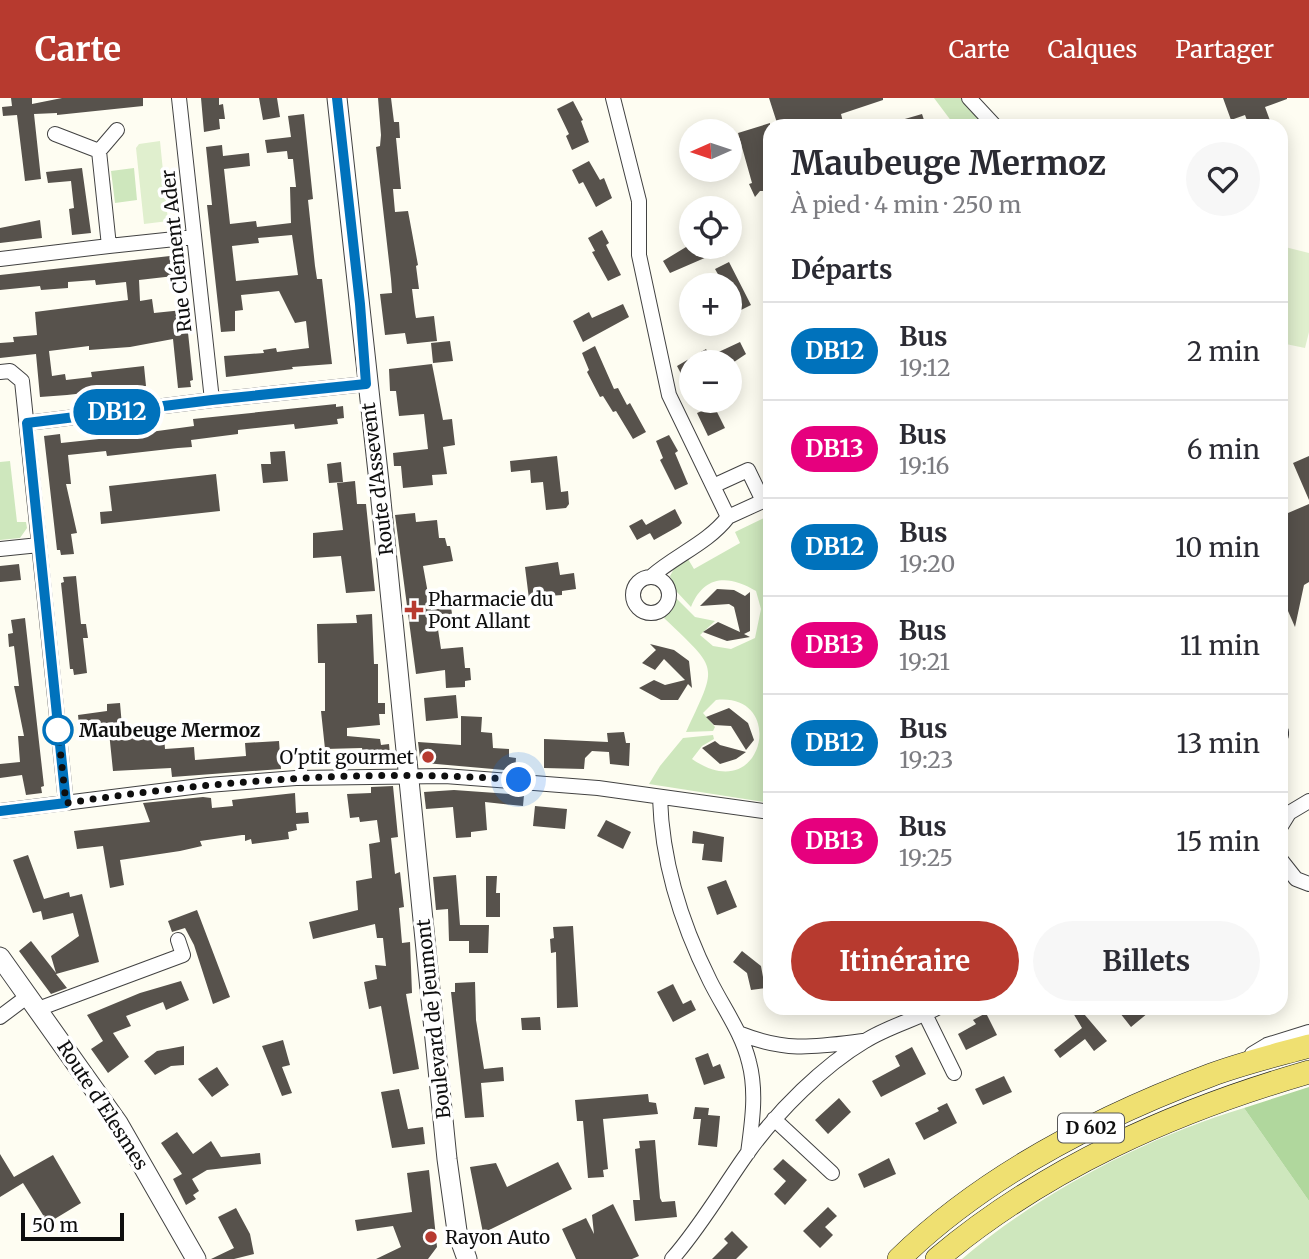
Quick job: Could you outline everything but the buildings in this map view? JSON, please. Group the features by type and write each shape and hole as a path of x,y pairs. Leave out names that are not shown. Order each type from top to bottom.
{"main road":[{"name":"D 602","path":"899,1259 980,1192 1023,1164 1143,1104 1214,1074 1309,1046"},
{"name":"D 602","path":"937,1259 996,1212 1083,1160 1178,1116 1242,1091 1309,1072"}],"street":[{"name":"Rue Clément Ader","path":"179,98 212,400"},
{"name":"Route d'Assevent","path":"337,98 408,777"},
{"path":"613,98 639,201 639,255 668,395 728,517"},
{"path":"969,98 988,119"},
{"path":"109,246 99,151 117,131"},
{"path":"55,134 99,151"},
{"path":"0,259 194,237"},
{"path":"0,372 10,371 22,380 66,803"},
{"path":"27,423 366,384"},
{"path":"652,576 671,560 717,532 728,517 763,501 748,470 713,486"},
{"path":"0,549 39,545"},
{"path":"0,811 220,784 296,778 408,777 499,779 598,788 763,811"},
{"name":"Boulevard de Jeumont","path":"408,777 447,1159 457,1231 467,1259"},
{"path":"660,798 666,864 683,922 728,1017 741,1034 753,1088 748,1153"},
{"path":"1288,815 1309,802"},
{"path":"1288,869 1296,879 1308,884"},
{"path":"0,1017 33,1002 183,955 177,940"},
{"name":"Route d'Elesmes","path":"0,957 118,1123 196,1259"},
{"path":"676,1258 774,1119 820,1076 864,1041 922,1015"},
{"path":"932,1015 954,1073"},
{"path":"1214,1074 1268,1045 1309,1032"},
{"path":"741,1034 769,1045 802,1048 864,1041"},
{"path":"774,1119 832,1173"}],"green space":[{"path":"934,98 964,98 984,119 950,119"},
{"path":"160,141 168,221 144,224 136,148 139,144"},
{"path":"134,168 137,200 115,203 111,171"},
{"path":"1288,248 1309,253 1309,332 1305,348 1288,344"},
{"path":"10,461 17,522 26,522 27,528 20,538 0,540 0,462"},
{"path":"763,518 763,802 649,784 683,738 713,735 714,739 702,746 692,759 717,770 736,770 750,760 758,745 759,728 753,713 739,702 716,700 703,713 715,727 713,731 686,732 704,693 708,669 695,648 664,618 672,610 675,597 695,617 715,621 700,635 713,646 731,649 755,638 761,609 756,591 727,580 710,583 696,596 691,607 676,591 670,576 675,567 688,559 694,569 740,543 735,532"},
{"path":"1309,1087 1309,1201 1244,1108"},
{"path":"1244,1108 1309,1201 1309,1259 962,1259 1025,1212 1096,1170 1170,1135"}],"bus line":[{"name":"DB12","path":"0,811 66,803 27,423 366,384 360,304 337,98"}],"place":[{"name":"Pharmacie du Pont Allant","path":"414,610"},
{"name":"Maubeuge Mermoz","path":"58,730"},
{"name":"O'ptit gourmet","path":"428,757"},
{"name":"Rayon Auto","path":"431,1237"}],"route":[{"path":"58,730 66,803 208,785 296,778 445,776 519,780"}]}
